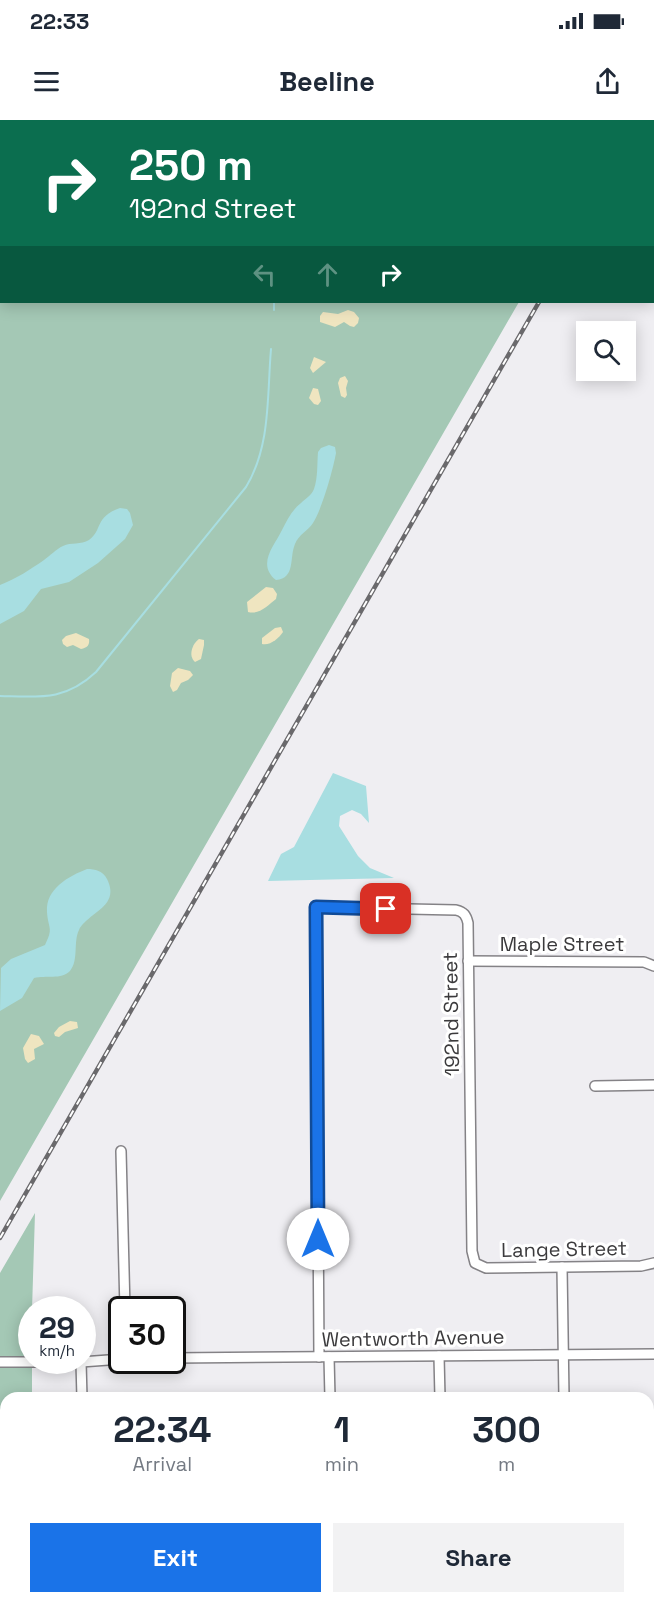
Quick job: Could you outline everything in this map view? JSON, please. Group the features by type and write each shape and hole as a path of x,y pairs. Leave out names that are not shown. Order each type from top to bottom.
{"street":[{"name":"192nd Street","path":"324,1357 316,907 460,911 464,913 468,923 472,1251 475,1263"},
{"name":"Maple Street","path":"468,961 644,962 654,966"},
{"path":"595,1086 654,1085"},
{"path":"122,1151 124,1296"},
{"name":"Lange Street","path":"475,1263 486,1268 640,1266 654,1263"},
{"path":"562,1267 564,1392"},
{"name":"Wentworth Avenue","path":"186,1358 654,1354"},
{"path":"440,1356 440,1392"},
{"path":"324,1357 329,1392"},
{"path":"0,1362 18,1362"},
{"path":"81,1374 82,1392"}],"green space":[{"path":"0,303 518,303 0,1201"},
{"path":"35,1213 32,1296 18,1296 18,1374 32,1374 32,1392 0,1392 0,1273"}],"sand":[{"path":"348,310 354,312 359,318 354,327 344,322 335,327 320,322 323,312 338,314"},
{"path":"314,357 326,362 313,373 310,368"},
{"path":"345,376 348,381 345,398 341,396 338,383 340,378"},
{"path":"313,388 318,389 321,401 318,405 309,398"},
{"path":"266,587 273,588 277,594 276,599 260,611 248,612 247,602"},
{"path":"281,627 283,632 277,639 268,644 262,644 262,638 275,628"},
{"path":"76,633 89,639 86,647 81,649 73,645 67,647 63,644 62,640 66,636"},
{"path":"199,639 204,640 204,645 201,659 195,662 192,650"},
{"path":"178,668 190,671 193,675 173,692 170,686 172,673"},
{"path":"70,1021 77,1022 78,1028 65,1032 59,1037 55,1036 54,1033 59,1027"},
{"path":"31,1034 39,1036 44,1044 34,1049 35,1059 28,1063 23,1048"}],"water":[{"path":"329,445 335,447 336,453 320,509 313,523 295,544 287,575 276,580 268,568 269,555 292,512 313,491 318,452"},
{"path":"120,508 127,509 133,525 125,539 98,563 69,582 41,589 24,611 0,624 0,585 29,570 60,547 89,540 102,519"},
{"path":"333,773 366,786 369,823 361,814 352,810 340,816 339,826 358,856 370,868 394,878 268,881 281,854 294,847"},
{"path":"87,869 93,869 105,876 110,888 110,896 107,903 79,930 73,967 66,974 34,978 22,998 0,1011 1,968 11,959 45,945 50,931 47,904 50,897 60,884"}],"waterway":[{"path":"274,303 274,310"},
{"path":"0,696 40,696 63,693 96,672 246,487 260,455 264,437 271,349"}],"railway":[{"path":"0,1238 538,303"}],"route":[{"path":"318,1239 316,907 386,909"}]}
